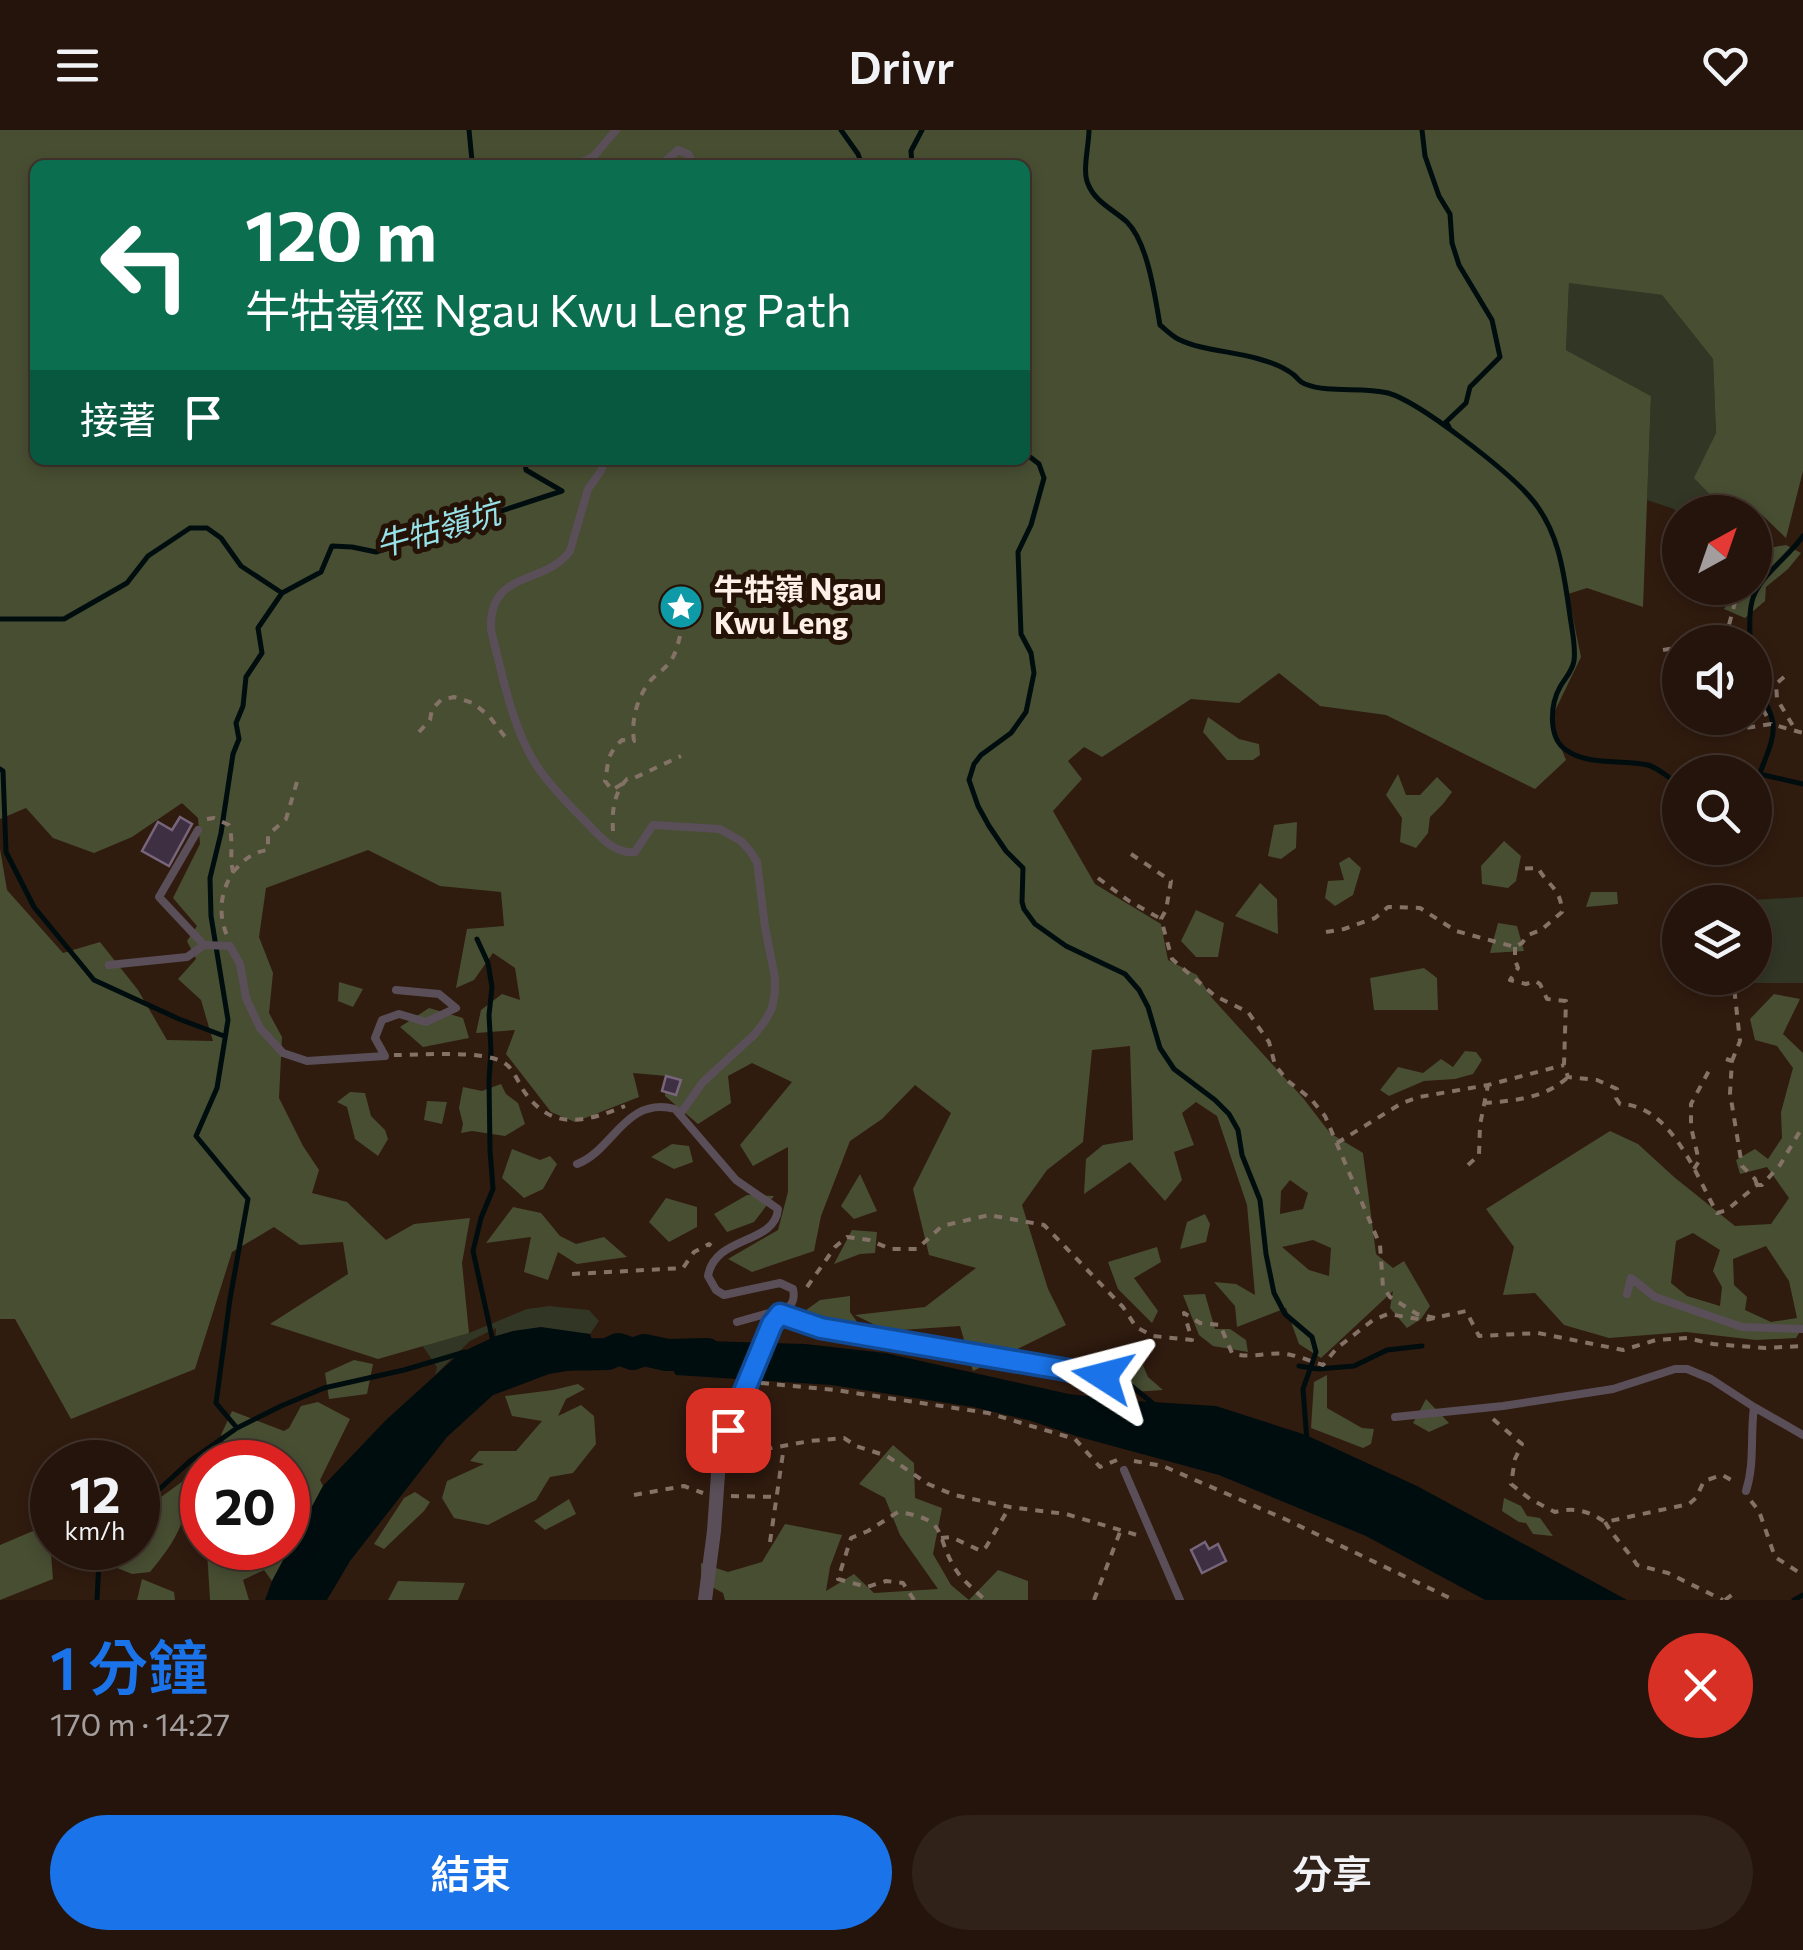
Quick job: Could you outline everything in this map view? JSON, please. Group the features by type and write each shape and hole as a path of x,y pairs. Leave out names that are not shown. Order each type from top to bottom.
{"street":[{"path":"704,1600 719,1452 768,1334"}],"lane":[{"path":"586,160 616,130"},
{"path":"667,160 678,150 691,160"},
{"path":"603,465 588,488 570,552 556,564 517,580 504,590 494,602 490,617 498,661 516,720 535,762 576,812 614,847 628,854 636,852 653,825 720,829 741,841 757,862 775,978 772,1008 755,1034 704,1082 680,1114"},
{"path":"198,830 159,898 207,945"},
{"path":"109,965 187,957 207,945 227,945 240,964 246,998 260,1028 283,1053 306,1061 384,1056 375,1038 382,1020 400,1014 426,1022 456,1008 440,994 396,990"},
{"path":"577,1164 590,1159 616,1128 636,1113 670,1107 680,1114 736,1180 778,1209 772,1224 720,1253 708,1276 724,1295 780,1283 788,1285 795,1295 792,1303 774,1319 768,1334"},
{"path":"1627,1294 1631,1278 1655,1296 1742,1326 1803,1329"},
{"path":"737,1322 780,1314 821,1328 1103,1376"},
{"path":"1395,1416 1480,1409 1613,1389 1674,1369 1687,1369 1712,1379 1803,1435"},
{"path":"719,1396 719,1452"},
{"path":"1746,1491 1754,1445 1754,1407"},
{"path":"1124,1470 1180,1600"}],"path":[{"path":"681,756 612,790 605,782 606,760 612,748 622,740 634,741 634,712 652,679 665,669 676,652 685,614 694,605"},
{"path":"1784,677 1776,684 1776,699 1796,731"},
{"path":"420,732 430,720 432,709 441,700 454,697 473,703 489,716 512,745"},
{"path":"1772,722 1803,733"},
{"path":"227,945 220,917 224,886 243,861 257,851 268,850 268,834 286,818 299,775"},
{"path":"614,847 615,796 622,784"},
{"path":"207,819 214,818 229,826 234,842 230,860 233,872"},
{"path":"1131,854 1171,880 1161,919 1172,959 1215,996 1248,1012 1268,1042 1275,1065 1325,1116 1380,1244 1383,1288 1390,1298 1416,1314 1435,1318"},
{"path":"1326,932 1375,918 1388,907 1420,908 1456,931 1515,946 1562,912 1562,899 1538,868 1517,869"},
{"path":"1098,878 1161,919"},
{"path":"1515,946 1518,968 1510,980 1526,984 1536,981 1547,999 1566,1001 1564,1065 1568,1077"},
{"path":"1735,995 1740,1041 1729,1060 1730,1094 1742,1166 1757,1185"},
{"path":"396,1055 494,1058 509,1066 526,1094 556,1118 593,1119 638,1100"},
{"path":"1337,1143 1402,1103 1564,1065"},
{"path":"1694,1170 1699,1161 1691,1104 1712,1065"},
{"path":"1568,1077 1597,1080 1616,1089 1620,1104 1646,1112 1662,1123 1680,1144 1717,1213 1757,1185 1762,1186 1780,1165 1803,1126"},
{"path":"1484,1103 1542,1094 1557,1088 1568,1077"},
{"path":"1468,1165 1479,1155 1488,1085"},
{"path":"795,1295 809,1286 847,1237 869,1240 890,1250 918,1249 942,1226 990,1214 1044,1225 1123,1307 1136,1327 1153,1336 1192,1340 1184,1312 1200,1324 1220,1325 1232,1353 1242,1356 1291,1354 1324,1364 1337,1348 1373,1320 1388,1314 1425,1320 1466,1311 1480,1336 1538,1333 1623,1350 1656,1340 1687,1338 1765,1348 1803,1346"},
{"path":"572,1274 683,1268 694,1252 708,1244 720,1253"},
{"path":"758,1382 988,1413 1075,1439 1100,1467 1118,1459 1124,1470"},
{"path":"1480,1409 1522,1444 1511,1484 1530,1500 1555,1512 1582,1510 1606,1522 1613,1537 1637,1565 1668,1573 1724,1600 1738,1591"},
{"path":"719,1452 750,1453 844,1438 887,1456 928,1484 954,1495 1066,1514 1153,1539"},
{"path":"770,1542 784,1446"},
{"path":"1133,1461 1162,1466 1269,1512 1454,1600"},
{"path":"1606,1522 1689,1504 1704,1481 1727,1476 1746,1491 1760,1511 1775,1556 1803,1575"},
{"path":"941,1538 951,1537 980,1552 1010,1506"},
{"path":"914,1600 903,1583 886,1581 867,1587 838,1579 851,1538 898,1512 927,1518 935,1526 957,1572 985,1600"},
{"path":"1094,1600 1120,1532"}],"green space":[{"path":"0,130 1803,130 1803,471 1786,538 1772,525 1772,495 1710,495 1694,478 1716,433 1713,359 1662,295 1569,283 1566,350 1651,396 1643,607 1587,588 1568,594 1581,657 1550,721 1566,760 1535,789 1386,715 1320,706 1279,673 1239,703 1191,699 1102,757 1084,747 1068,761 1082,779 1053,811 1095,884 1161,924 1168,960 1197,975 1212,998 1330,1133 1363,1153 1376,1254 1393,1268 1404,1261 1430,1306 1421,1319 1407,1328 1390,1308 1393,1291 1321,1358 1299,1344 1286,1308 1237,1327 1235,1306 1214,1282 1236,1284 1255,1295 1247,1205 1217,1116 1196,1102 1182,1113 1194,1145 1174,1152 1182,1180 1165,1201 1130,1162 1084,1194 1086,1159 1103,1145 1133,1140 1130,1046 1092,1050 1083,1142 1047,1170 1022,1205 1048,1289 1066,1325 973,1371 960,1326 887,1331 855,1315 925,1307 976,1268 929,1255 913,1189 951,1113 915,1085 882,1119 850,1141 821,1216 814,1251 752,1272 728,1259 778,1230 788,1192 788,1147 753,1166 740,1145 792,1082 752,1063 728,1076 731,1103 698,1124 665,1096 667,1076 633,1073 639,1097 575,1122 551,1112 506,1054 515,1030 476,1033 481,1010 502,994 520,1000 515,968 493,953 474,980 456,988 467,929 504,926 501,892 440,886 368,850 266,888 259,937 273,973 269,1013 282,1037 279,1098 319,1170 312,1193 347,1202 386,1240 414,1224 470,1218 462,1263 469,1333 378,1359 270,1324 348,1274 343,1242 300,1245 274,1227 232,1252 195,1369 71,1419 15,1319 0,1319 0,849 7,890 63,953 100,942 138,990 167,1040 213,1041 201,1000 178,979 196,959 187,941 197,926 173,898 200,844 198,818 182,803 132,837 94,853 53,838 26,808 0,819","holes":["1290,1180 1308,1193 1303,1209 1280,1214 1281,1191","1313,1240 1331,1248 1329,1276 1309,1270 1282,1247"]},
{"path":"1569,282 1662,295 1713,359 1716,433 1695,478 1711,495 1662,495 1662,505 1647,500 1651,396 1566,350"},
{"path":"1786,545 1801,553 1772,582 1772,547"},
{"path":"1727,605 1760,605 1745,618 1724,609"},
{"path":"1208,717 1239,739 1259,744 1260,755 1253,760 1227,760 1203,732"},
{"path":"1398,774 1406,795 1420,795 1437,777 1452,792 1430,817 1428,833 1416,848 1400,842 1402,818 1386,795"},
{"path":"1297,822 1296,848 1281,859 1268,856 1274,825"},
{"path":"1504,841 1521,856 1516,881 1508,888 1482,884 1481,866"},
{"path":"1349,857 1361,868 1353,895 1335,906 1325,898 1328,881 1344,880 1339,863"},
{"path":"1260,883 1277,899 1278,934 1235,916"},
{"path":"1591,892 1617,892 1618,904 1586,907"},
{"path":"1803,897 1803,983 1772,983 1772,899"},
{"path":"1196,910 1224,923 1218,957 1196,957 1181,941"},
{"path":"1498,923 1517,926 1524,951 1490,953"},
{"path":"1424,968 1437,978 1438,1010 1374,1010 1370,978"},
{"path":"339,982 363,989 353,1007 338,1001"},
{"path":"1774,994 1800,999 1783,1034 1803,1053 1803,1327 1796,1338 1756,1340 1686,1332 1609,1338 1564,1325 1535,1293 1503,1295 1514,1247 1486,1209 1610,1131 1638,1144 1735,1226 1771,1224 1789,1198 1767,1167 1740,1174 1736,1160 1755,1149 1768,1159 1782,1138 1781,1112 1793,1068 1777,1046 1755,1040 1750,1019","holes":["1693,1233 1720,1250 1713,1271 1722,1287 1720,1306 1687,1296 1671,1283 1676,1241","1766,1246 1789,1281 1797,1318 1771,1322 1745,1310 1747,1297 1734,1285 1733,1259"]},
{"path":"429,1008 463,1018 469,1038 423,1047 400,1027"},
{"path":"1465,1051 1476,1052 1482,1060 1473,1074 1424,1081 1389,1096 1380,1090 1398,1067 1423,1073 1441,1059 1453,1067"},
{"path":"501,1084 518,1103 525,1124 505,1136 461,1133 459,1108 463,1087 482,1091"},
{"path":"350,1092 365,1093 371,1116 385,1130 388,1139 378,1156 355,1139 347,1107 337,1102"},
{"path":"427,1101 447,1102 442,1124 424,1120"},
{"path":"672,1144 689,1146 693,1162 674,1169 651,1157"},
{"path":"512,1149 540,1160 550,1156 557,1164 543,1189 524,1198 502,1178"},
{"path":"860,1174 877,1211 854,1219 841,1206"},
{"path":"747,1195 774,1196 754,1222 727,1232 714,1214"},
{"path":"666,1198 697,1207 697,1227 669,1242 649,1222"},
{"path":"513,1207 541,1213 560,1236 576,1244 604,1237 627,1257 577,1264 558,1252 548,1280 524,1272 531,1237 486,1243"},
{"path":"1205,1214 1210,1224 1206,1242 1180,1249 1187,1222"},
{"path":"852,1230 877,1232 875,1253 834,1264"},
{"path":"1157,1247 1161,1262 1134,1278 1158,1311 1152,1323 1118,1289 1108,1262"},
{"path":"1205,1294 1215,1329 1230,1329 1246,1340 1248,1352 1213,1346 1199,1335 1183,1295"},
{"path":"850,1296 850,1312 860,1326 836,1342 784,1326 820,1300"},
{"path":"549,1306 589,1310 599,1321 590,1334 533,1329 496,1336 496,1328 470,1341 435,1375 437,1367 422,1345 469,1333 527,1309"},
{"path":"354,1360 373,1364 367,1394 329,1399 325,1373"},
{"path":"1142,1363 1148,1377 1163,1390 1118,1393 1132,1365"},
{"path":"1327,1375 1327,1408 1362,1428 1374,1429 1371,1444 1363,1448 1311,1428 1314,1382"},
{"path":"578,1384 585,1389 566,1399 558,1416 581,1405 594,1416 596,1444 573,1473 550,1477 536,1500 488,1525 454,1518 442,1498 447,1481 484,1464 470,1461 479,1451 516,1451 542,1421 512,1416 505,1396"},
{"path":"1426,1399 1449,1423 1429,1432 1413,1423"},
{"path":"318,1402 350,1419 310,1510 310,1440 223,1440 221,1435 232,1411 284,1431 301,1406"},
{"path":"893,1445 914,1463 915,1498 942,1508 933,1554 951,1585 969,1600 725,1600 723,1593 701,1581 701,1563 728,1572 762,1562 785,1524 842,1535 826,1591 854,1574 874,1593 938,1589 900,1535 885,1498 859,1484"},
{"path":"180,1483 180,1526 160,1559 160,1498"},
{"path":"415,1492 430,1502 424,1511 384,1549 374,1544 404,1498"},
{"path":"1504,1498 1521,1506 1527,1516 1540,1518 1553,1536 1533,1534 1526,1523 1502,1511"},
{"path":"569,1499 576,1514 545,1530 534,1521"},
{"path":"30,1532 30,1570 52,1570 53,1579 0,1600 0,1545"},
{"path":"122,1570 151,1570 150,1572 132,1574"},
{"path":"208,1570 264,1570 243,1580 249,1600 210,1600"},
{"path":"264,1570 278,1570 272,1581"},
{"path":"998,1570 1028,1581 1028,1600 969,1600"},
{"path":"142,1579 174,1592 175,1600 137,1600"},
{"path":"398,1581 465,1583 458,1600 388,1600"}],"shaded area":[{"path":"541,1327 590,1334 598,1355 584,1368 549,1374 493,1395 447,1437 350,1561 327,1600 265,1600 278,1570 310,1570 310,1510 323,1486 386,1420 460,1353 513,1331"},
{"path":"671,1340 805,1344 885,1353 1069,1394 1216,1406 1306,1435 1417,1486 1627,1600 1485,1600 1366,1536 1219,1475 973,1407 831,1385 676,1375 663,1354"}],"building":[{"path":"180,817 192,824 169,866 142,851 158,822 172,830"},
{"path":"666,1076 681,1080 676,1095 662,1091"},
{"path":"1205,1542 1209,1549 1218,1544 1226,1561 1202,1573 1191,1550"}],"waterway":[{"name":"牛牯嶺坑","path":"469,130 472,160"},
{"path":"841,130 860,160"},
{"path":"912,160 911,151 922,130"},
{"path":"1089,130 1086,179 1100,201 1134,231 1150,271 1160,325 1169,333 1197,346 1268,362 1315,387 1378,391 1402,399 1462,438 1529,496 1547,523 1559,552 1574,644 1573,665 1554,703 1552,721 1556,738 1575,755 1638,763 1662,772"},
{"path":"1422,130 1425,156 1450,214 1452,243 1459,265 1492,320 1500,357 1470,387 1466,403 1446,422 1449,427"},
{"path":"1030,457 1039,464 1044,478 1031,525 1018,552 1021,634 1031,653 1034,673 1026,712 1011,733 981,755 969,780 989,826 1023,868 1022,902 1035,924 1066,946 1125,974 1148,1007 1160,1048 1174,1069 1215,1100 1238,1130 1242,1155 1260,1200 1274,1293 1285,1314 1312,1337 1316,1352 1303,1389 1307,1441"},
{"path":"465,1352 324,1388 237,1428 216,1403 248,1199 196,1136 217,1088 228,1020 211,916 210,878 239,739 236,723 243,706 246,677 262,653 258,628 282,593 321,572 332,546 376,552 562,491 526,470 526,465"},
{"path":"0,619 64,619 127,583 148,556 190,528 207,528 221,538 241,566 282,593"},
{"path":"1750,625 1755,593 1803,536"},
{"path":"1767,755 1772,720"},
{"path":"0,769 6,852 34,907 94,980 224,1036"},
{"path":"1772,777 1803,784"},
{"path":"477,939 488,963 492,987 489,1080 493,1189 473,1251 495,1341"},
{"path":"1299,1366 1354,1366 1387,1350 1422,1346"},
{"path":"555,1355 608,1354 618,1349 633,1354 644,1350 667,1355 707,1354"},
{"path":"1124,1380 1156,1406"},
{"path":"160,1489 190,1461 237,1428"},
{"path":"97,1600 99,1570"},
{"path":"1794,1600 1803,1595"}],"place":[{"name":"牛牯嶺 Ngau Kwu Leng","path":"681,607"}],"route":[{"path":"728,1430 774,1319 780,1314 821,1328 1103,1376"}]}
